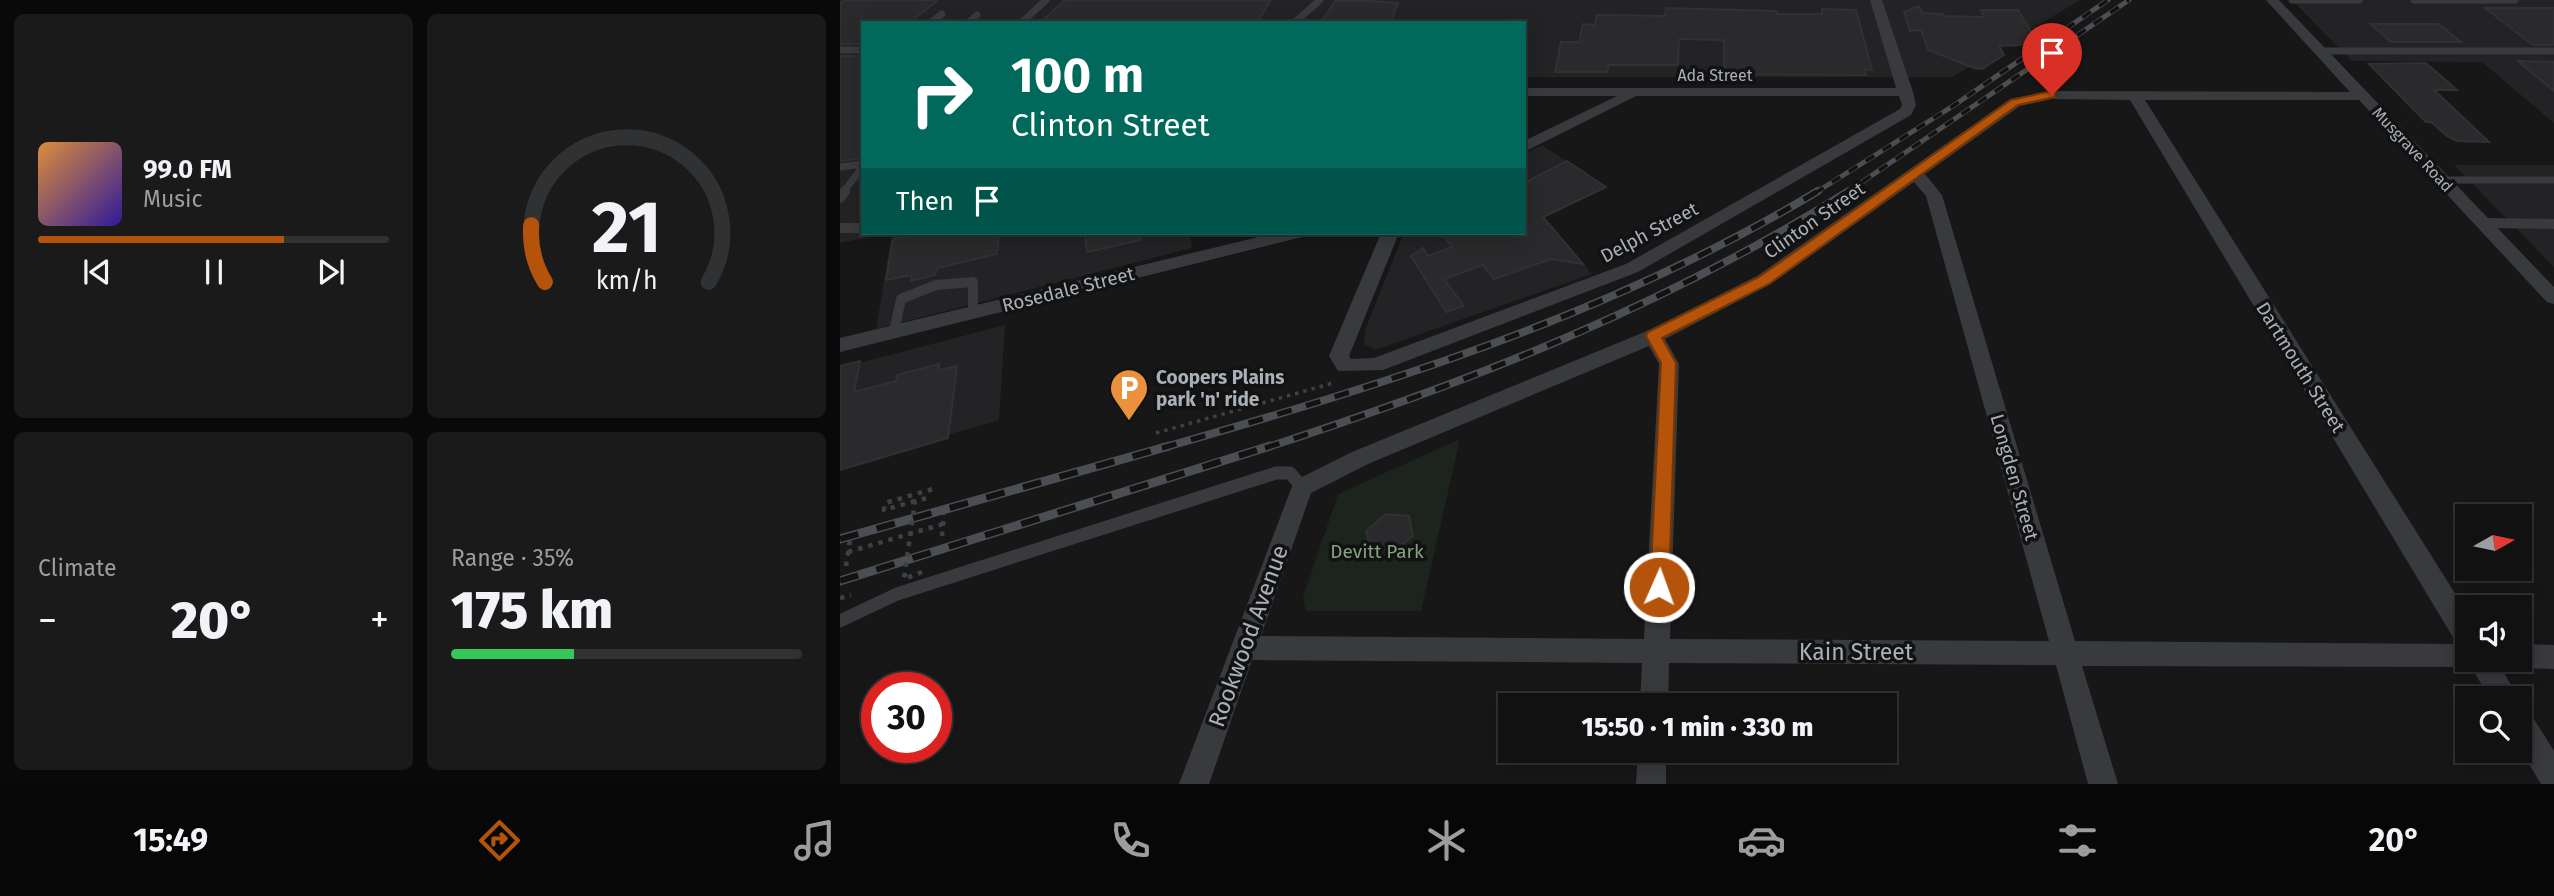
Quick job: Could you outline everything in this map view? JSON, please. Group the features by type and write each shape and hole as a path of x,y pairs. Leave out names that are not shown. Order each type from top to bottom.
{"street":[{"path":"1876,0 1906,92"},
{"name":"Musgrave Road","path":"2272,0 2554,298"},
{"name":"Ada Street","path":"1526,92 1906,92"},
{"name":"Delph Street","path":"1389,235 1339,356 1345,366 1376,365 1632,268 1906,112 1909,105 1906,92"},
{"path":"1526,146 1636,93"},
{"name":"Clinton Street","path":"1302,487 1360,458 1654,336 1764,281 2015,102 2052,95 2363,96"},
{"name":"Dartmouth Street","path":"2134,96 2455,617"},
{"name":"Longden Street","path":"1916,174 1934,195 2102,784"},
{"name":"Rosedale Street","path":"840,345 1288,235"},
{"path":"1654,336 1668,363 1655,693"},
{"name":"Rookwood Avenue","path":"1194,784 1302,487"},
{"name":"Kain Street","path":"1244,648 2455,656"},
{"path":"2532,656 2554,657"},
{"path":"2532,742 2554,778"},
{"path":"1651,784 1652,763"}],"lane":[{"path":"1023,21 1046,0"},
{"path":"1296,21 1320,0"},
{"path":"2292,0 2359,0"},
{"path":"2414,0 2515,0"},
{"path":"933,21 942,14"},
{"path":"970,21 977,15"},
{"path":"840,50 861,50"},
{"path":"2320,51 2554,51"},
{"path":"840,167 861,165"},
{"path":"840,198 861,168"},
{"path":"2443,180 2554,180"},
{"path":"2483,223 2554,224"},
{"path":"840,228 861,228"},
{"path":"894,331 901,299 911,292 958,281 974,282 973,312"},
{"path":"840,621 897,594 1276,473 1290,473 1302,487"}],"path":[{"path":"1156,433 1333,383"},
{"path":"931,497 884,510 885,503 933,489"},
{"path":"915,501 904,579 922,572"},
{"path":"942,536 944,514"},
{"path":"848,552 943,524"},
{"path":"846,566 850,540"}],"shaded area":[{"path":"840,0 2080,0 1952,77 1526,77 1526,21 861,21 861,235 880,235 840,243"},
{"path":"2554,0 2554,123 2482,62 2352,61 2294,2"},
{"path":"1542,145 1607,187 1544,218 1592,274 1375,350 1364,344 1365,330 1403,235 1526,235 1526,153"},
{"path":"2454,165 2554,165 2554,267"},
{"path":"892,235 1190,235 1192,248 876,329"},
{"path":"1005,325 999,420 840,466 840,368"}],"green space":[{"name":"Devitt Park","path":"1460,439 1421,611 1306,611 1303,598 1338,494"}],"building":[{"path":"938,0 912,21 861,21 861,44 840,44 840,2"},
{"path":"1065,0 1271,0 1258,21 1042,21"},
{"path":"1335,1 1398,3 1391,21 1322,21"},
{"path":"1919,6 1922,13 1944,16 1984,17 1981,10 2018,10 2035,38 2020,45 1999,46 2004,55 1982,69 1974,68 1928,50 1921,30 1910,31 1904,12"},
{"path":"1666,8 1776,11 1776,14 1822,14 1822,9 1856,10 1872,70 1865,69 1866,75 1724,74 1724,40 1679,39 1678,65 1609,65 1607,72 1555,72 1561,42 1579,42 1583,24 1595,25 1597,15 1665,16"},
{"path":"2485,8 2554,8 2554,45 2533,45"},
{"path":"2371,24 2439,24 2461,42 2391,42"},
{"path":"840,56 861,56 861,158 840,161"},
{"path":"2518,61 2554,62 2554,91"},
{"path":"2426,63 2457,90 2434,90 2489,142 2457,141 2447,136 2431,122 2426,122 2369,64"},
{"path":"1567,161 1606,187 1543,217 1583,264 1551,259 1494,279 1483,265 1444,279 1464,306 1446,312 1411,256 1423,248 1428,256 1452,247 1443,235 1526,235 1526,182"},
{"path":"912,235 999,235 997,254 937,268 935,275 911,281 912,275 886,280 893,239"},
{"path":"1140,235 1141,240 1087,252 1085,236"},
{"path":"860,361 854,392 896,381 897,375 939,364 939,370 957,366 948,438 840,470 840,366"},
{"path":"1386,514 1409,516 1413,536 1394,551 1370,549 1366,531"}],"railway":[{"path":"1815,193 1953,106 2108,0"},
{"path":"1848,191 2129,0"},
{"path":"1164,447 1416,371 1581,309 1662,274 1741,235 1818,191"},
{"path":"1265,448 1418,396 1565,338 1708,271 1848,191"},
{"path":"1164,447 1169,446"},
{"path":"840,581 1270,446"},
{"path":"840,539 1164,447"}],"place":[{"name":"Coopers Plains park 'n' ride","path":"1129,422"}],"route":[{"path":"1659,587 1668,363 1654,336 1764,281 2015,102 2030,97 2052,95"}]}
